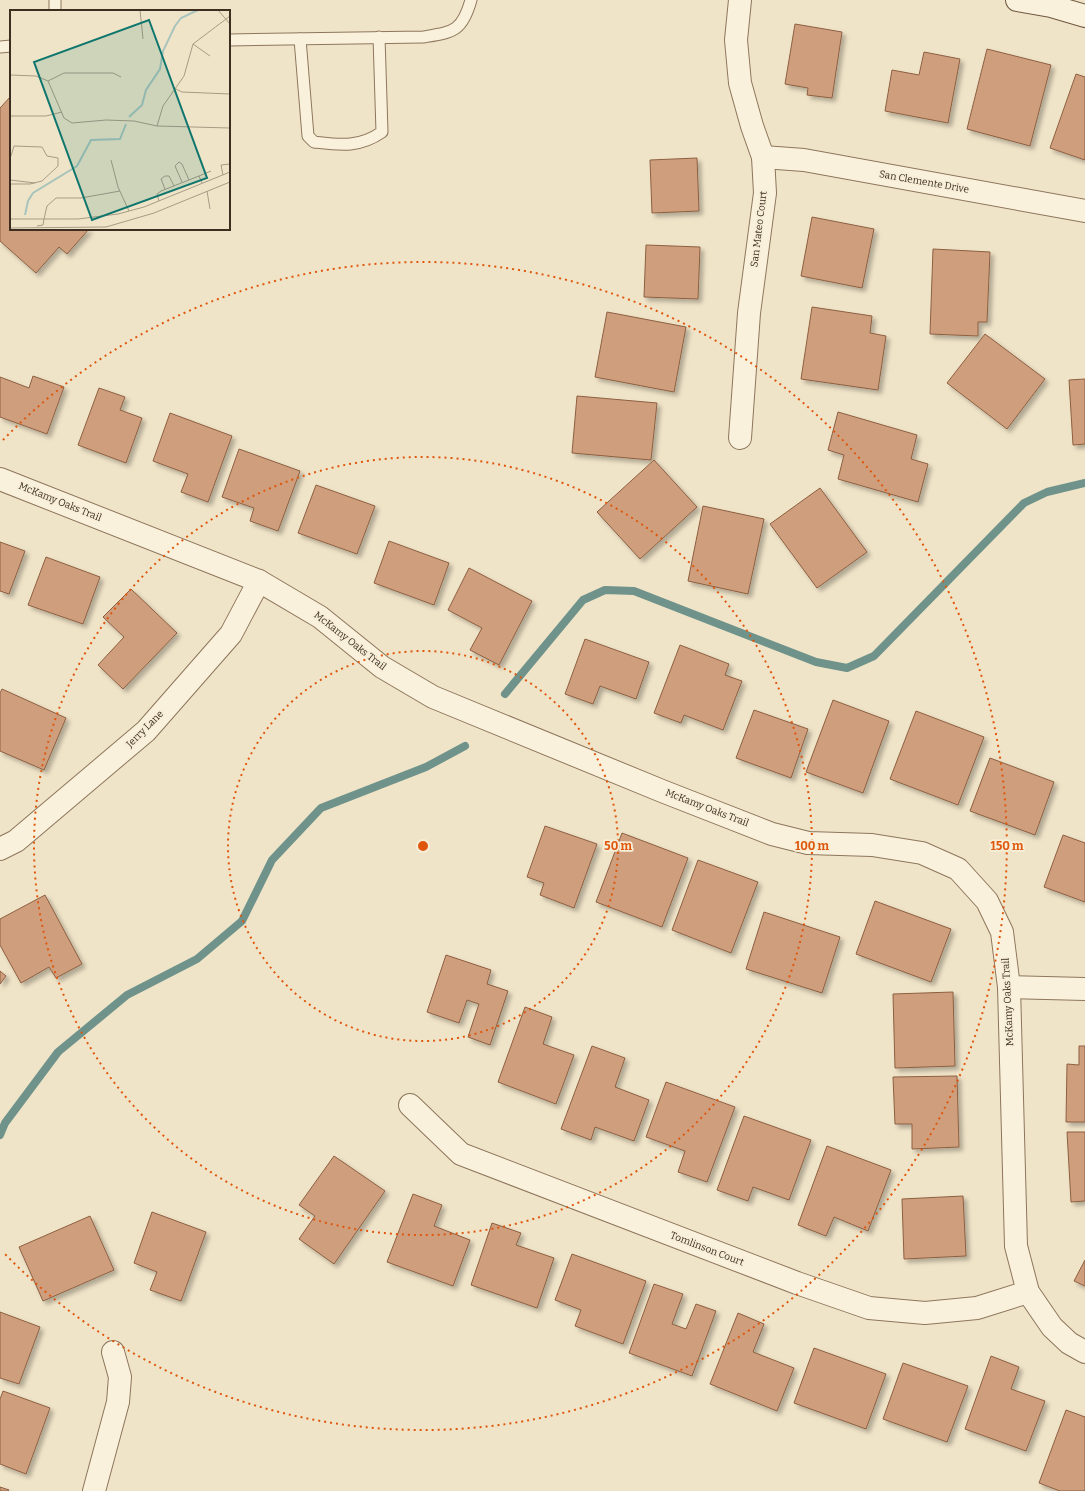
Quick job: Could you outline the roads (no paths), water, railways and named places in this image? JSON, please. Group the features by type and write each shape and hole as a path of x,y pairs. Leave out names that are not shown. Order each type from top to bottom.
{"street":[{"name":"San Mateo Court","path":"740,0 736,40 740,83 752,126 763,157 765,193 749,313 740,438"},
{"path":"1018,0 1051,6 1085,16"},
{"name":"San Clemente Drive","path":"763,157 804,160 1085,211"},
{"name":"McKamy Oaks Trail","path":"0,479 259,581 320,617 382,667 433,697 772,834 808,842 872,845 922,853 958,869 987,900 1002,932 1009,987 1016,1246 1028,1292 1052,1327 1069,1343 1085,1352"},
{"name":"Jerry Lane","path":"0,848 16,841 146,731 231,634 259,581"},
{"path":"1009,987 1085,989"},
{"name":"Tomlinson Court","path":"410,1105 461,1154 797,1283 869,1308 925,1313 969,1309 1028,1292"},
{"path":"94,1491 118,1402 120,1376 113,1352"}],"lane":[{"path":"230,40 423,36 450,32 466,18 470,0"},
{"path":"300,39 308,136 314,142 346,146 371,140 382,132 379,37"},
{"path":"0,47 10,46"}],"waterway":[{"path":"505,694 583,600 605,590 634,591 816,662 847,668 874,656 1024,503 1047,492 1085,483"},
{"path":"0,1135 5,1123 58,1052 127,995 197,959 242,921 272,860 321,808 426,767 465,746"}]}
